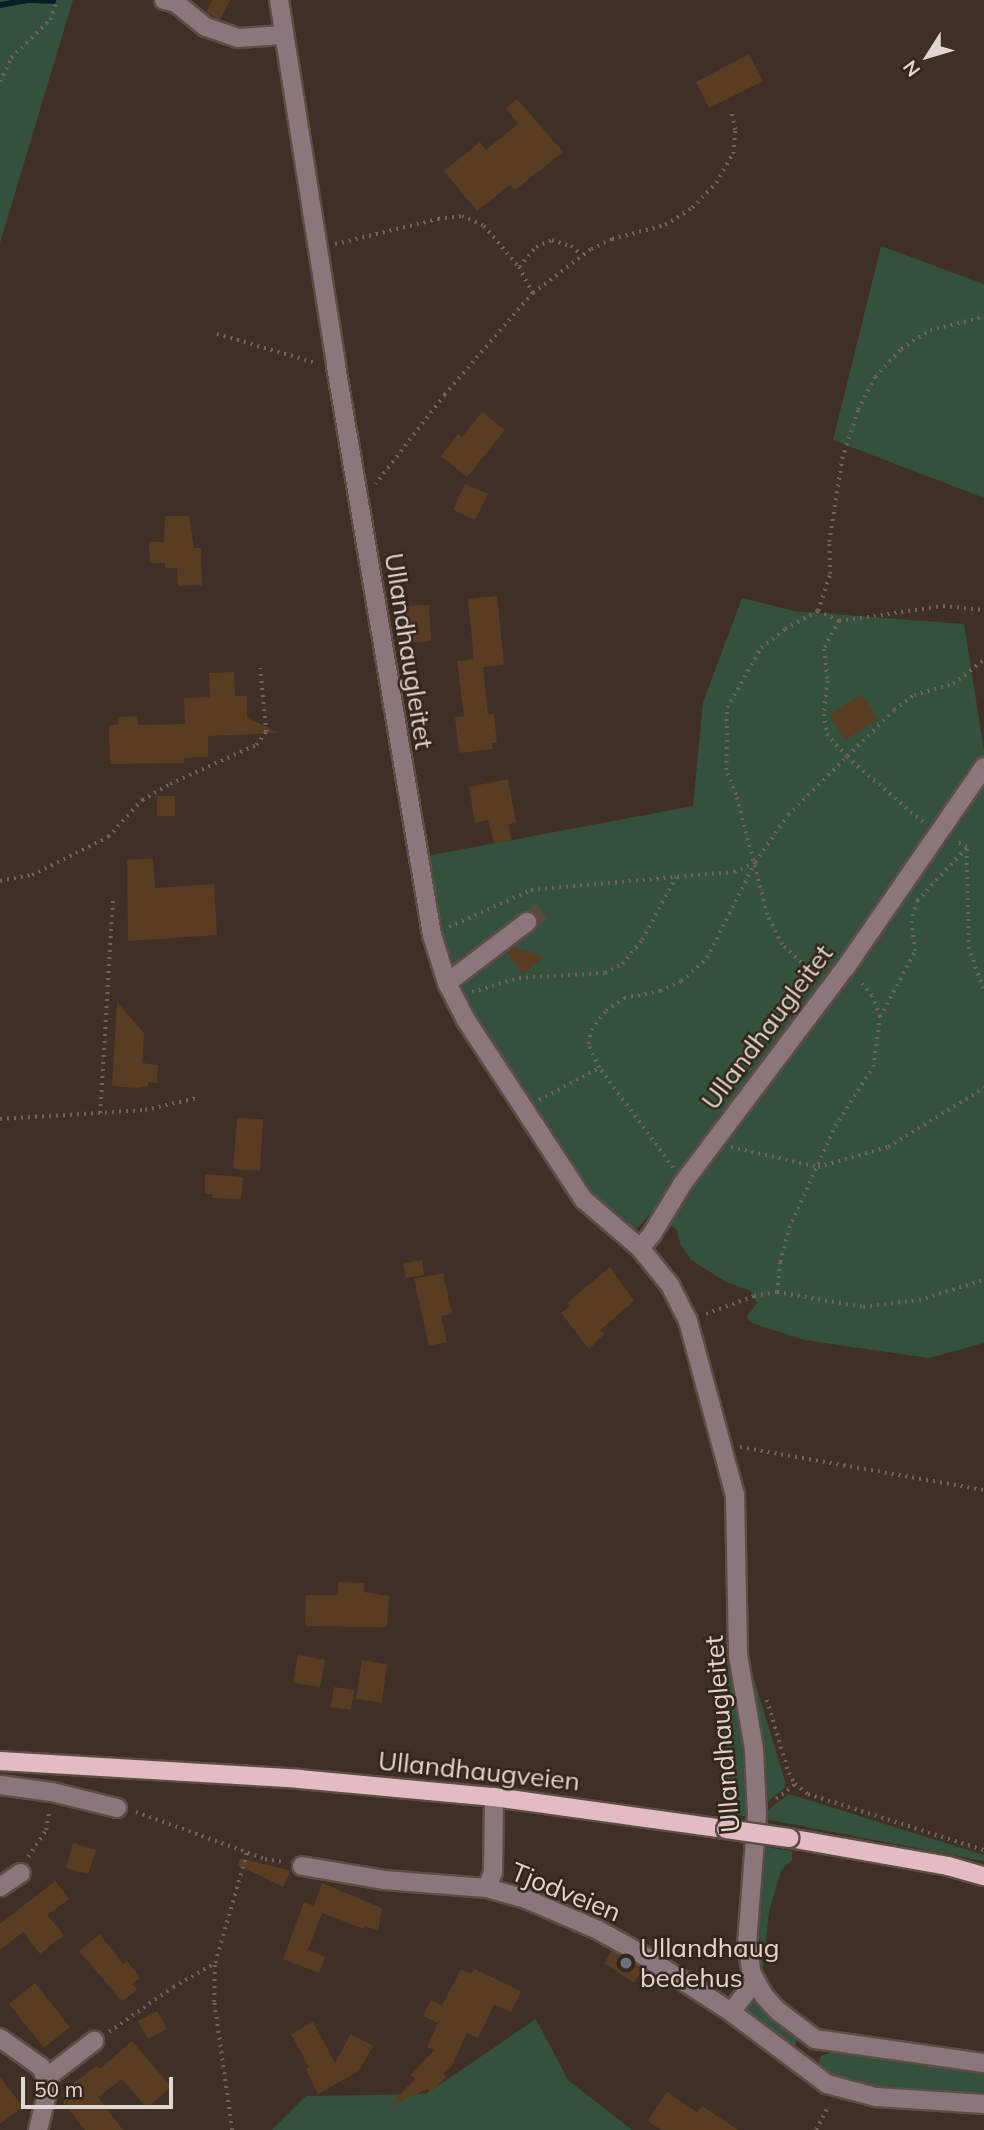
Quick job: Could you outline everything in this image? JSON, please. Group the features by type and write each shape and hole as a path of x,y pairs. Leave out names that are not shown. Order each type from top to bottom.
{"main road":[{"name":"Ullandhaugveien","path":"0,1761 285,1779 494,1797 789,1838 948,1866 984,1869"},
{"name":"Ullandhaugveien","path":"948,1866 984,1876"}],"street":[{"path":"164,0 176,3 206,27 239,38 284,35"},
{"name":"Ullandhaugleitet","path":"279,0 336,369 415,848 432,935 451,990 584,1200 640,1248 670,1285 688,1321 737,1513 738,1655 754,1749 757,1849 747,1944 755,1981 778,2011 815,2039 984,2063"},
{"name":"Ullandhaugleitet","path":"640,1248 652,1234 683,1183 846,967 984,767"},
{"path":"451,990 527,922"},
{"path":"0,1785 52,1792 117,1808"},
{"name":"Tjodveien","path":"487,1888 493,1872 494,1797"},
{"name":"Tjodveien","path":"302,1866 384,1880 487,1888 526,1899 598,1930 731,2012 827,2084 876,2097 984,2104"},
{"path":"0,1887 21,1873"},
{"path":"731,2012 755,1981"},
{"path":"0,2038 41,2067 46,2078 47,2093 38,2130"},
{"path":"801,2066 815,2039"},
{"path":"46,2078 94,2041"}],"path":[{"path":"0,82 11,58 50,20 57,0"},
{"path":"357,489 374,487 445,395 533,293 582,256 612,239 665,225 692,208 716,183 733,155 735,130 732,111"},
{"path":"319,248 438,219 462,216 484,226 519,267 533,293"},
{"path":"519,267 536,247 552,240 571,246 582,256"},
{"path":"829,989 782,945 767,915 755,862 726,770 727,708 761,648 785,629 818,611 830,574 829,542 842,459 858,410 875,377 901,349 930,330 984,317"},
{"path":"217,334 336,369"},
{"path":"818,611 839,621 943,606 984,610"},
{"path":"839,621 824,649 828,681 824,714 827,734 847,757 938,834 967,847"},
{"path":"683,1183 598,1068 588,1044 591,1030 606,1011 624,998 660,991 681,981 707,958 755,862 788,815 894,710 914,695 953,684 984,660"},
{"path":"0,881 32,874 108,836 142,800 170,783 256,745 265,732 260,668"},
{"path":"967,847 969,947 984,990"},
{"path":"777,1292 780,1262 789,1228 835,1126 873,1067 880,1017 915,951 911,923 917,901 967,847"},
{"path":"432,935 531,890 734,872 755,862"},
{"path":"451,990 519,978 605,973 622,964 642,940 676,877"},
{"path":"100,1113 113,897"},
{"path":"846,967 872,996 880,1017"},
{"path":"524,1108 598,1068"},
{"path":"713,1143 818,1167 888,1147 984,1088"},
{"path":"0,1119 145,1110 197,1098"},
{"path":"688,1321 754,1296 777,1292 863,1307 919,1300 984,1280"},
{"path":"718,1442 984,1490"},
{"path":"765,1696 785,1762 795,1784 822,1801 984,1850"},
{"path":"776,1799 795,1784"},
{"path":"21,1873 29,1854 46,1830 52,1792"},
{"path":"117,1808 149,1814 265,1859"},
{"path":"232,2130 214,2002 215,1963 247,1852"},
{"path":"94,2041 173,1987 215,1963"},
{"path":"816,2130 832,2096"}],"green space":[{"path":"0,0 73,0 0,243"},
{"path":"881,246 984,284 984,498 833,440"},
{"path":"742,598 794,611 964,624 984,750 984,1343 929,1358 804,1340 752,1323 746,1318 757,1303 751,1291 726,1282 691,1260 680,1243 677,1230 651,1212 639,1227 631,1229 594,1196 465,998 442,943 421,857 693,806 703,702"},
{"path":"746,1653 785,1781 785,1787 765,1804 764,1767"},
{"path":"727,1661 731,1661 746,1750 750,1817 724,1813"},
{"path":"789,1794 984,1855 984,1861 765,1819 765,1812"},
{"path":"765,1847 792,1851 792,1860 781,1870 769,1912 763,1969 757,1955 755,1932"},
{"path":"753,2001 757,2001 794,2033 797,2040 794,2048 791,2049 746,2013"},
{"path":"536,2019 568,2080 632,2130 272,2130 306,2096 426,2094"},
{"path":"832,2052 984,2071 984,2099 861,2090 817,2070 821,2056"}],"building":[{"path":"212,0 230,0 220,20 206,12"},
{"path":"749,54 763,81 709,108 696,82"},
{"path":"517,99 563,152 515,190 510,185 477,211 444,171 480,142 486,150 518,124 506,108"},
{"path":"482,412 505,430 467,477 441,456 458,434 462,437"},
{"path":"465,484 488,494 475,520 453,510"},
{"path":"165,516 189,516 194,548 201,548 202,585 178,586 177,568 165,568 165,563 150,563 149,542 164,542"},
{"path":"497,596 504,665 483,667 488,714 494,714 497,743 492,743 493,749 459,753 455,717 464,716 457,661 474,659 468,599"},
{"path":"429,605 431,641 408,643 405,606"},
{"path":"234,672 235,696 247,696 247,718 279,733 208,736 208,757 184,758 184,763 110,764 109,725 118,725 118,717 138,716 138,725 185,724 184,698 210,697 209,673"},
{"path":"862,694 878,719 845,740 829,715"},
{"path":"508,779 516,823 509,824 511,840 494,843 488,820 475,823 469,787"},
{"path":"157,796 175,796 175,816 157,816"},
{"path":"153,858 155,888 214,884 217,935 128,941 127,860"},
{"path":"513,947 545,957 522,974 507,952"},
{"path":"117,1002 144,1033 142,1063 158,1065 157,1083 148,1082 148,1086 136,1088 112,1086"},
{"path":"237,1118 263,1119 260,1171 233,1169"},
{"path":"205,1174 243,1177 241,1199 212,1198 213,1194 205,1194"},
{"path":"422,1260 424,1275 406,1278 403,1263"},
{"path":"610,1267 634,1301 600,1330 604,1334 589,1349 561,1313 570,1306 567,1303"},
{"path":"443,1273 452,1314 441,1316 447,1342 429,1346 414,1279"},
{"path":"338,1582 364,1583 364,1592 389,1596 387,1627 305,1626 306,1595 338,1595"},
{"path":"298,1655 325,1660 320,1687 293,1683"},
{"path":"362,1660 387,1664 382,1703 356,1699"},
{"path":"334,1687 354,1690 351,1710 331,1707"},
{"path":"73,1843 96,1850 88,1874 66,1868"},
{"path":"240,1858 291,1871 283,1887 238,1865"},
{"path":"55,1881 69,1899 47,1915 64,1935 40,1954 23,1932 0,1950 0,1924"},
{"path":"322,1883 382,1908 378,1931 365,1926 364,1929 322,1913 308,1950 325,1957 319,1973 283,1959 304,1902 314,1906"},
{"path":"100,1934 123,1964 127,1961 140,1978 132,1984 137,1990 122,2001 79,1951"},
{"name":"Ullandhaug bedehus","path":"612,1951 643,1969 634,1983 604,1963"},
{"path":"461,1969 471,1974 474,1969 521,1991 511,2012 494,2004 478,2038 467,2033 451,2067 443,2073 446,2077 431,2092 427,2089 392,2105 415,2079 411,2075 434,2050 427,2047 438,2023 423,2016 431,2000 442,2005"},
{"path":"35,1983 70,2027 44,2048 9,2004"},
{"path":"157,2011 167,2029 148,2039 138,2021"},
{"path":"313,2022 335,2063 351,2034 373,2046 359,2071 318,2094 306,2069 309,2067 291,2034"},
{"path":"132,2041 171,2087 147,2108 122,2079 98,2097 123,2130 85,2130 63,2102 76,2092 71,2085 97,2066 100,2069"},
{"path":"0,2077 23,2107 0,2124"},
{"path":"667,2092 697,2112 702,2106 738,2130 661,2130 648,2121"}],"waterway":[{"path":"0,5 28,0 53,1"}],"tunnel":[{"path":"527,922 549,906"}],"place":[{"name":"Ullandhaug bedehus","path":"626,1963"}]}
